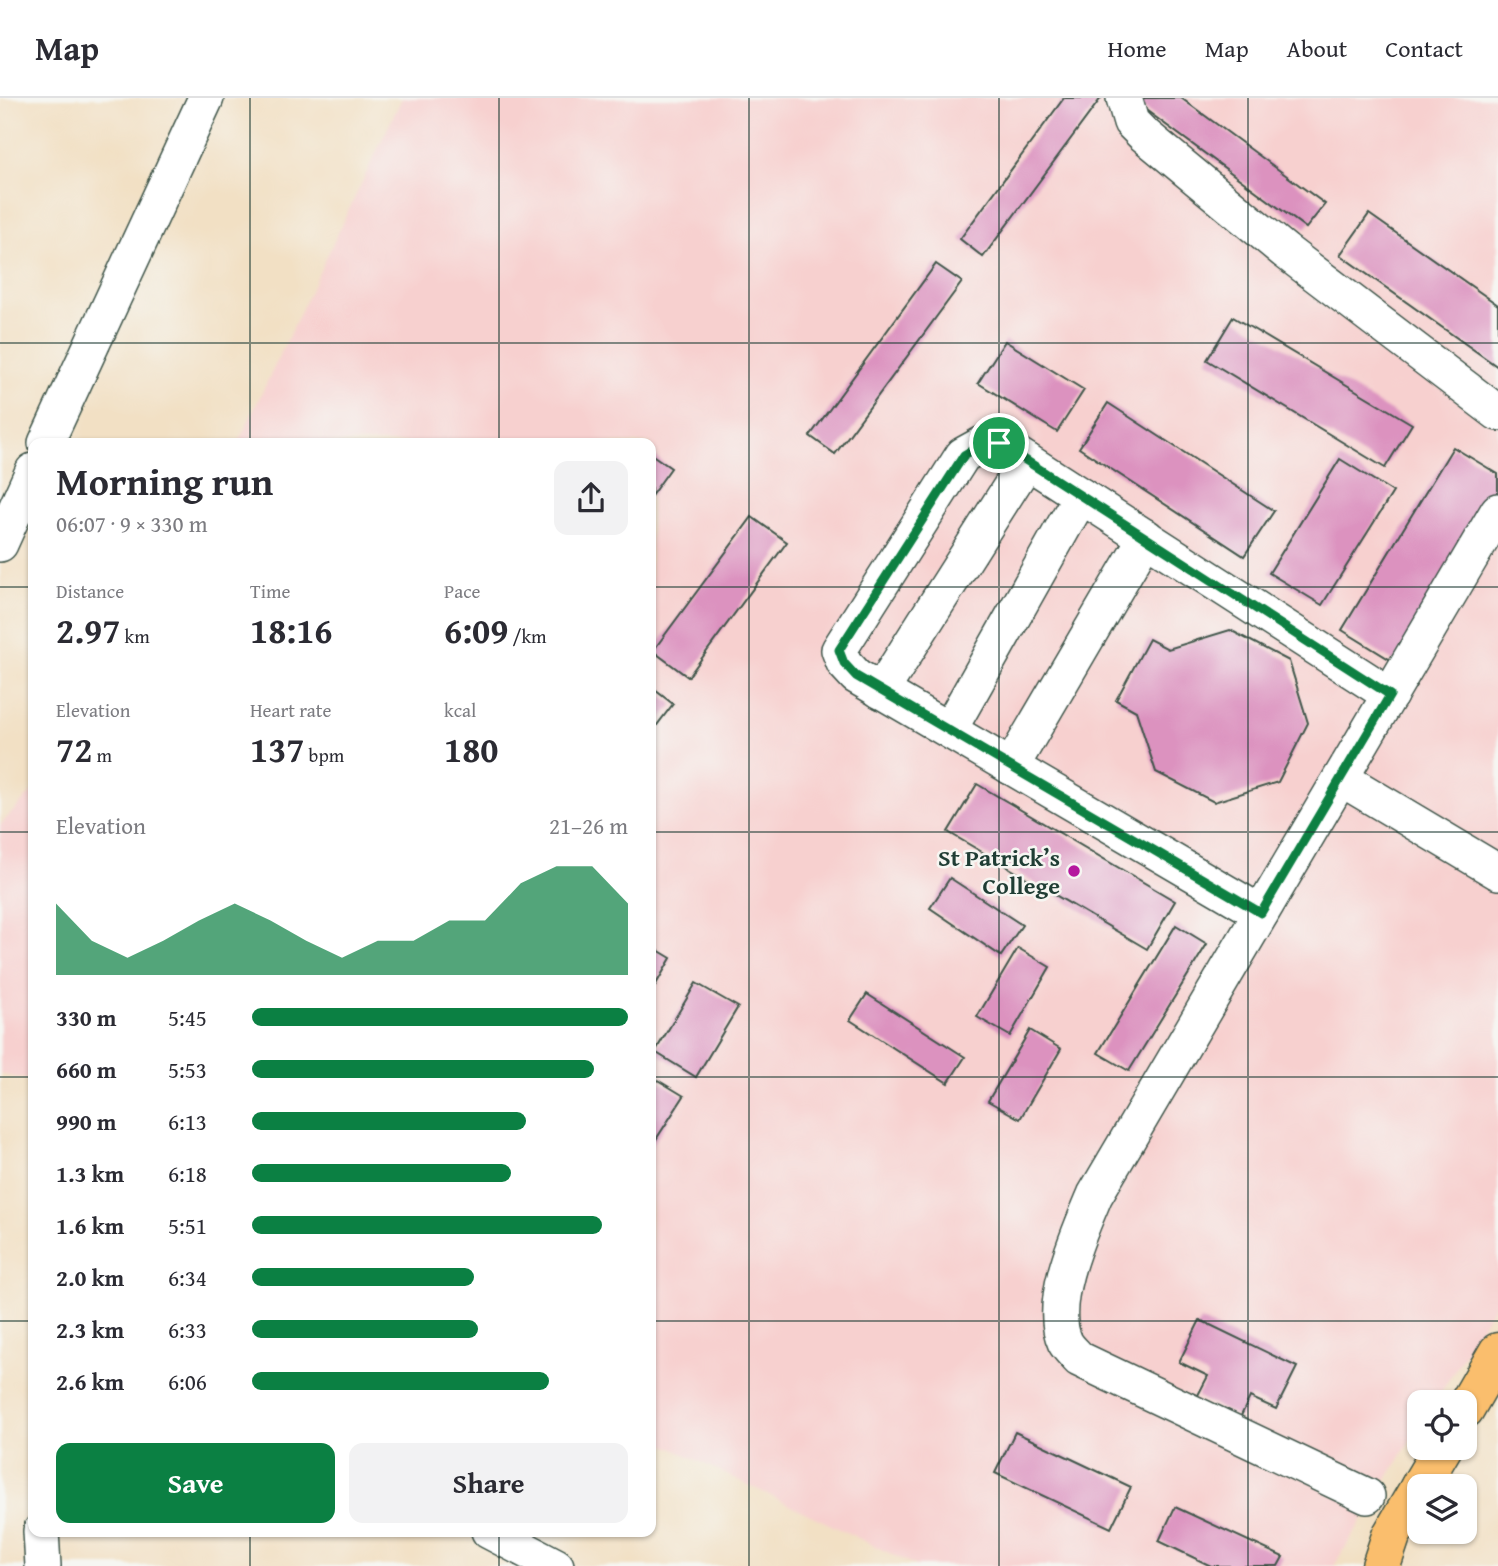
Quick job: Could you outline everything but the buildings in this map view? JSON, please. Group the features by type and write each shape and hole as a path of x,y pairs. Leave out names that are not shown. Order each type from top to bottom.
{"main road":[{"path":"1476,1390 1498,1352"},
{"path":"1381,1566 1391,1536 1407,1509"}],"street":[{"path":"48,438 206,98"},
{"path":"1124,98 1131,122 1142,134 1285,251 1498,413"},
{"path":"1261,913 856,676 844,663 839,650 964,455 983,444 999,443 1390,695"},
{"path":"881,691 1027,461"},
{"path":"0,544 28,482"},
{"path":"949,730 1081,496"},
{"path":"1367,1496 1079,1359 1066,1343 1060,1322 1062,1292 1076,1241 1094,1195 1494,524"},
{"path":"1011,767 1146,537"},
{"path":"1342,779 1498,872"},
{"path":"41,1537 43,1566"},
{"path":"500,1537 556,1566"}],"shaded area":[{"name":"St Patrick’s College","path":"402,98 1498,98 1498,1299 1442,1390 1407,1390 1407,1447 1334,1566 916,1566 656,1440 656,438 240,438"},
{"path":"28,796 28,1080 0,1074 0,825"}],"place":[{"name":"St Patrick’s College","path":"1074,871"}],"route":[{"path":"999,443 1390,695 1261,913 856,676 844,663 839,650 964,455 983,444 999,443"}]}
